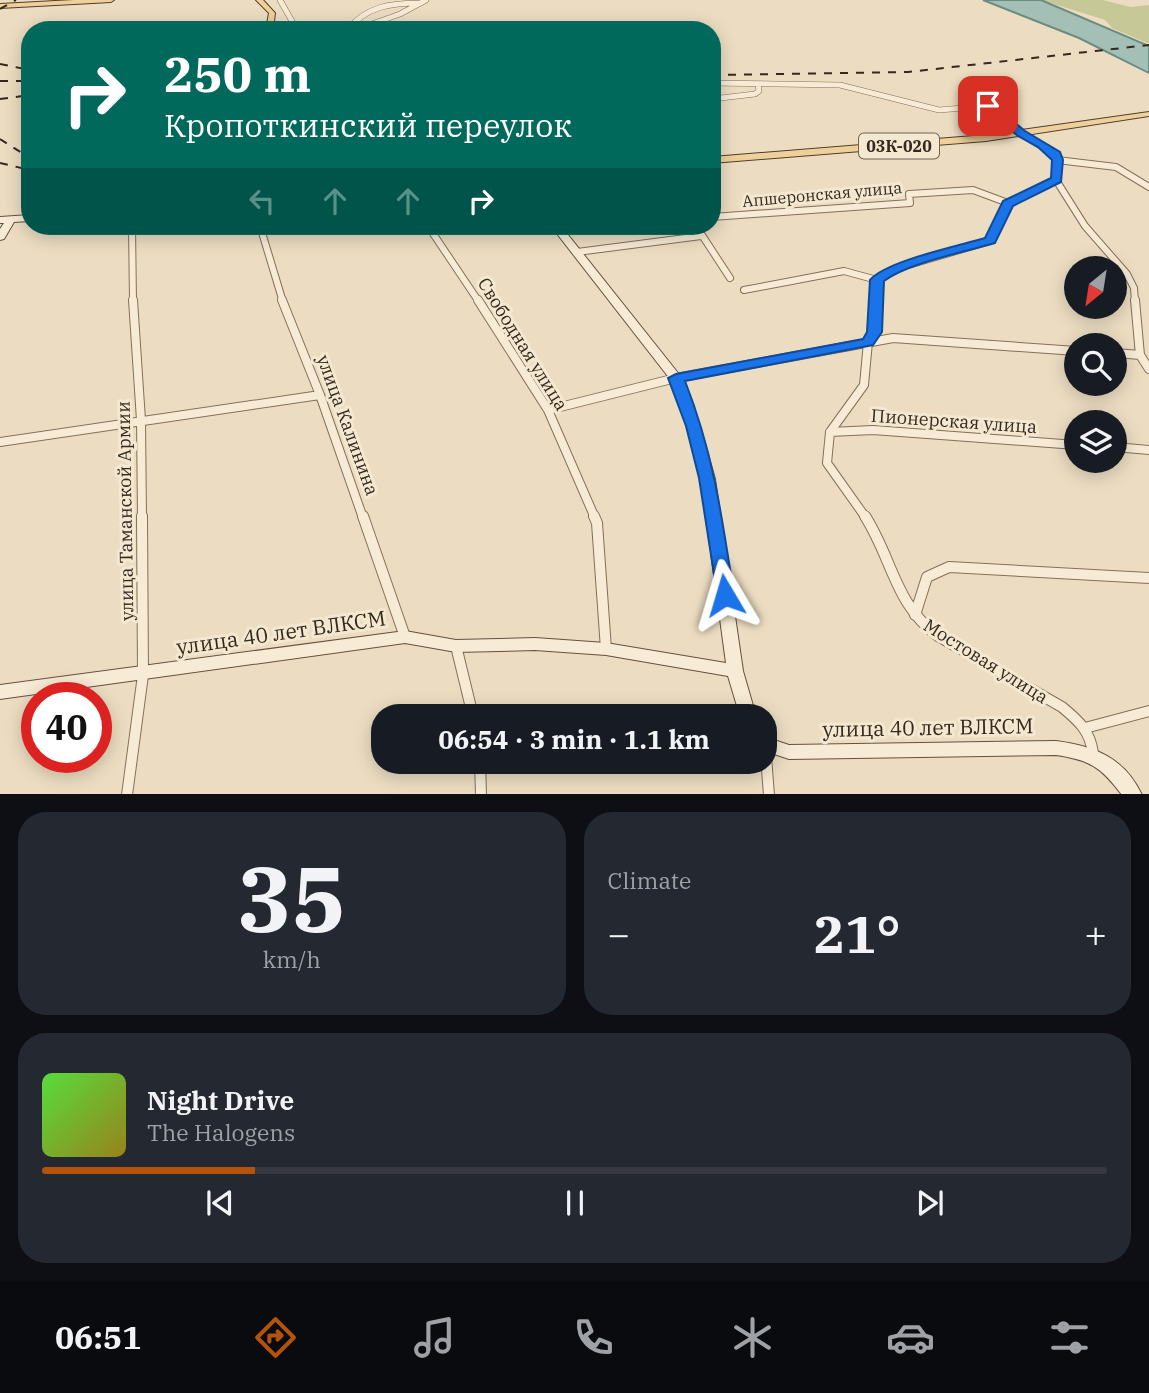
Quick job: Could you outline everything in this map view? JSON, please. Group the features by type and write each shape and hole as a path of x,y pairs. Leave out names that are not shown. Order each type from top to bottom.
{"main road":[{"path":"0,6 111,0"},
{"path":"259,0 270,9 271,21"},
{"name":"03К-020","path":"721,159 1021,133 1149,114"}],"street":[{"path":"280,0 291,21"},
{"path":"354,21 381,4 424,1"},
{"path":"376,21 424,1"},
{"path":"272,15 286,14"},
{"path":"721,83 840,85 950,111 988,106"},
{"path":"721,98 755,94 759,92 758,84"},
{"path":"966,90 1021,133 1056,155 1056,180 1085,226 1127,274 1134,288 1140,355 1149,369"},
{"path":"1057,160 1111,165 1131,172 1149,187"},
{"path":"744,290 844,271 877,280 898,268 990,241 1008,204 1056,180"},
{"name":"Апшеронская улица","path":"721,216 910,203 909,194 973,190 1008,204"},
{"path":"0,237 5,220"},
{"name":"улица Таманской Армии","path":"127,794 143,675 141,421 133,304 132,235"},
{"name":"улица Калинина","path":"263,235 277,287 320,396 405,637"},
{"name":"Свободная улица","path":"435,235 548,410 597,523 606,649"},
{"path":"563,235 676,378 694,426 708,478 735,671 745,704"},
{"path":"577,252 701,236 730,278"},
{"path":"830,432 864,385 868,342 875,332 877,280"},
{"path":"1137,323 1149,322"},
{"path":"548,410 676,378 893,338 1064,350"},
{"path":"1127,354 1140,355"},
{"path":"0,442 320,396"},
{"name":"Пионерская улица","path":"830,432 873,430 1064,444"},
{"name":"Мостовая улица","path":"830,432 827,463 876,534 894,578 923,625 1011,675 1065,710 1085,728"},
{"path":"1127,448 1149,450"},
{"path":"915,615 927,577 949,567 1149,578"},
{"name":"улица 40 лет ВЛКСМ","path":"0,692 143,675 405,637 456,646 535,644 606,649 735,671"},
{"path":"456,646 470,704"},
{"path":"1133,794 1112,767 1093,753 1085,728 1149,711"},
{"name":"улица 40 лет ВЛКСМ","path":"777,748 789,752 1056,748 1093,753"},
{"path":"480,774 481,794"},
{"path":"767,774 769,794"}],"green space":[{"path":"1041,0 1103,0 1131,7 1149,5 1149,44 1112,28 1105,20"}],"shaded area":[{"path":"983,0 1041,0 1149,46 1149,73 1079,38"}],"railway":[{"path":"0,9 16,0"},
{"path":"721,75 908,72 1149,45"},
{"path":"0,64 21,68"},
{"path":"0,81 21,81"},
{"path":"0,99 21,96"},
{"path":"0,139 21,152"},
{"path":"0,163 21,168"}],"route":[{"path":"725,595 708,478 694,426 676,378 868,342 875,332 877,280 898,268 990,241 1008,204 1056,180 1057,160 1056,155 1042,144 1021,133 988,106"}]}
